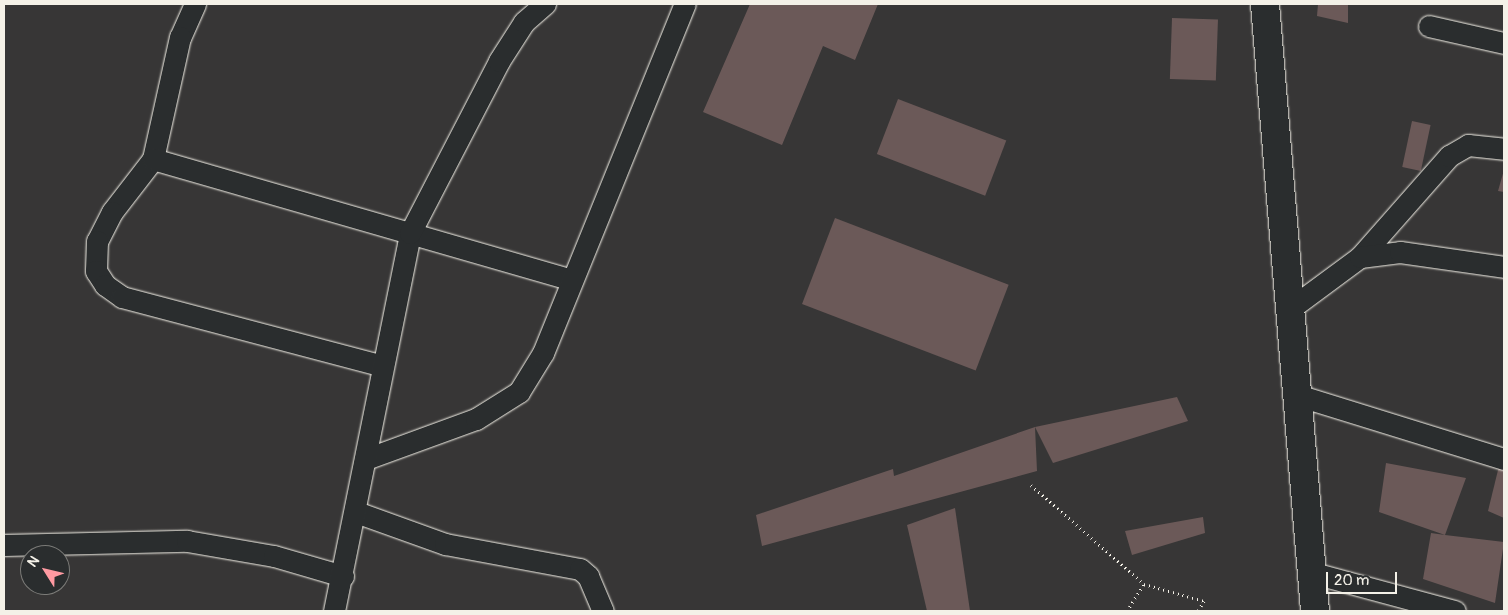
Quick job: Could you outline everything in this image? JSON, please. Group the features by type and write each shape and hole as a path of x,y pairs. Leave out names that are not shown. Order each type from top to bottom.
{"main road":[{"path":"1265,4 1291,308 1310,572 1315,611"}],"street":[{"path":"195,4 180,37 153,160 112,212 97,242 96,270 105,285 122,296 380,365"},
{"path":"334,611 343,576 366,459 380,365 410,233 499,61 524,22 545,4"},
{"path":"366,459 476,419 519,392 543,353 570,279 685,4"},
{"path":"1429,26 1504,44"},
{"path":"1291,308 1360,257 1449,156 1468,145 1504,149"},
{"path":"153,160 570,279"},
{"path":"1360,257 1400,252 1504,267"},
{"path":"1297,395 1504,460"},
{"path":"356,512 445,544 580,569 588,576 603,611"},
{"path":"4,545 187,541 274,556 343,576"},
{"path":"1310,572 1455,611"}],"path":[{"path":"1032,485 1144,584 1204,601 1198,611"},
{"path":"1127,611 1144,584"}],"building":[{"path":"750,4 878,4 855,60 823,46 782,145 703,112"},
{"path":"1318,4 1348,4 1348,23 1317,16"},
{"path":"1172,18 1218,20 1216,81 1170,79"},
{"path":"898,99 1006,141 985,196 877,154"},
{"path":"1412,121 1431,125 1421,171 1402,167"},
{"path":"1504,170 1504,192 1498,191"},
{"path":"835,218 1009,285 976,371 802,304"},
{"path":"1177,397 1188,421 1053,463 1035,427"},
{"path":"1035,427 1037,471 762,546 756,515 893,469 894,476"},
{"path":"1386,463 1466,478 1445,535 1379,512"},
{"path":"1499,466 1504,467 1504,518 1488,511"},
{"path":"955,508 970,611 927,611 907,525"},
{"path":"1203,517 1205,533 1132,555 1125,531"},
{"path":"1431,533 1504,542 1495,603 1423,579"}]}
